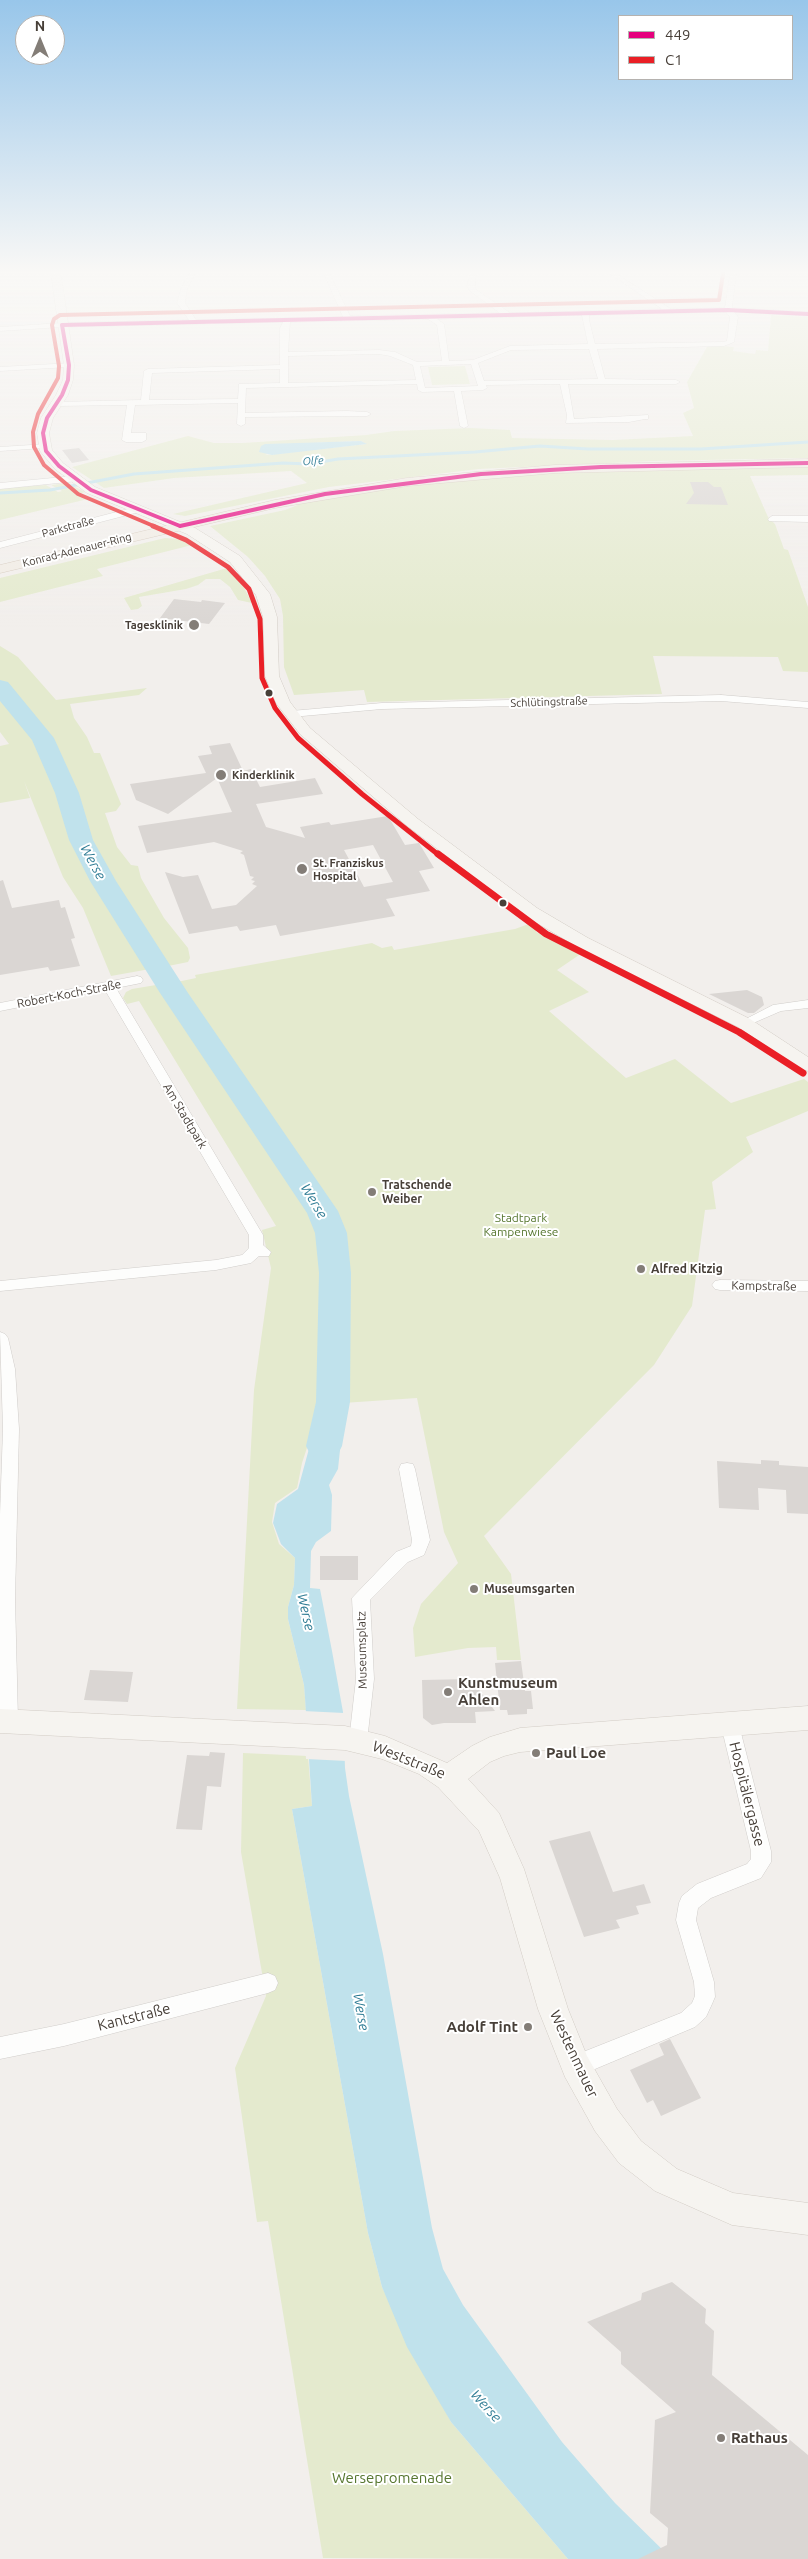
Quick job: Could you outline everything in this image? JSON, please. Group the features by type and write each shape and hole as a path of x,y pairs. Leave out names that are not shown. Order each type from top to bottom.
{"main road":[{"name":"Konrad-Adenauer-Ring","path":"0,569 325,494 481,474 620,466 808,463"}],"street":[{"path":"61,393 47,418 42,433 44,446 56,464 79,482 136,510 180,526 235,559 260,589 270,617 272,676 279,696 305,731 368,786 462,861 531,912 582,942 744,1023 808,1065"},
{"path":"145,402 146,393"},
{"path":"242,393 241,419 347,412 367,414"},
{"path":"458,393 464,426"},
{"path":"566,393 571,415 569,421 630,420 645,417"},
{"path":"56,404 242,401"},
{"path":"126,435 131,402"},
{"path":"0,449 44,446"},
{"path":"0,486 79,482"},
{"name":"Parkstraße","path":"0,545 136,510"},
{"path":"772,519 808,519"},
{"name":"Schlütingstraße","path":"291,714 382,706 692,698 720,698 808,705"},
{"name":"Robert-Koch-Straße","path":"0,1007 137,980"},
{"name":"Am Stadtpark","path":"0,1286 216,1265 246,1259 260,1250 256,1235 108,986"},
{"path":"744,1023 778,1008 808,1004"},
{"name":"Kampstraße","path":"720,1285 808,1286"},
{"path":"1,1347 7,1369 11,1429 4,1721"},
{"name":"Museumsplatz","path":"352,1739 365,1679 361,1598 402,1557 418,1550 421,1540 407,1469"},
{"name":"Weststraße","path":"4,1721 352,1739 404,1755 448,1778 481,1754 499,1745 520,1740 808,1718"},
{"name":"Hospitälergasse","path":"576,2066 688,2020 699,2010 705,1997 704,1982 686,1920 689,1903 704,1891 754,1871 762,1862 762,1851 730,1725"},
{"name":"Westenmauer","path":"448,1778 466,1795 489,1822 514,1878 553,2009 576,2066 606,2120 630,2152 666,2180 732,2209 780,2217 808,2219"},
{"name":"Kantstraße","path":"0,2048 64,2035 268,1983"}],"green space":[{"path":"690,393 808,393 808,458 654,461 479,469 329,487 185,516 173,514 307,483 291,471 174,478 104,488 72,467 188,436 214,443 242,443 366,435 394,431 471,428 510,430 512,438 613,440 693,436 683,413 694,408","holes":["361,441 366,444 265,455 291,444"]},
{"path":"808,466 808,475 750,476 768,517 775,524 784,549 788,550 808,607 808,672 783,671 778,657 653,656 662,694 367,702 364,690 294,695 284,667 283,616 280,599 265,576 248,557 210,526 285,510 305,502 383,489 480,477 578,471"},
{"path":"68,483 85,492 79,494 88,499 0,520 0,488 46,485 58,492 62,491 51,485"},
{"path":"165,538 179,539 192,545 97,569 103,576 0,602 0,578"},
{"path":"227,568 242,584 252,603 238,600 230,587 220,579 206,579 198,585 186,589 139,597 142,606 138,609 131,610 124,598"},
{"path":"0,646 18,657 56,700 147,688 139,695 70,704 74,718 87,737 94,753 100,753 121,804 116,811 105,813 117,847 131,865 138,866 141,878 164,918 188,948 190,958 188,962 168,966 107,880 86,840 72,792 49,738 12,692 0,681"},
{"path":"0,692 38,740 77,842 98,883 150,969 111,976 83,908 63,877 24,781 30,798 0,803 0,746 9,744 0,732"},
{"name":"Stadtpark Kampenwiese","path":"534,922 536,932 582,953 557,970 589,992 549,1011 626,1078 675,1059 731,1103 804,1079 808,1082 808,1111 746,1137 753,1152 712,1182 716,1209 705,1210 692,1306 654,1365 484,1536 511,1574 521,1660 497,1660 496,1647 468,1648 415,1657 413,1628 421,1604 458,1563 444,1532 417,1398 343,1403 344,1274 340,1231 332,1209 177,982 196,978 195,975 372,943 382,948 392,946 394,950 515,929"},
{"path":"162,984 312,1213 321,1233 326,1274 321,1405 302,1463 297,1488 275,1503 272,1522 279,1544 295,1558 294,1585 288,1607 288,1619 304,1685 306,1710 237,1709 254,1390 271,1268 262,1230 276,1226 139,1001 127,1004 123,998 126,992 132,989"},
{"name":"Wersepromenade","path":"243,1753 308,1756 312,1806 292,1809 368,2233 382,2287 451,2422 568,2559 323,2558 268,2221 257,2222 235,2068 266,1996 241,1852"}],"water":[{"path":"361,441 367,444 272,455 259,452 261,446 265,444"},
{"path":"333,1402 340,1450 338,1469 329,1485 332,1495 331,1531 316,1542 311,1551 310,1588 320,1589 343,1712 345,1768 349,1796 383,1954 432,2228 443,2269 463,2305 562,2442 615,2503 672,2559 568,2559 451,2422 407,2347 382,2287 368,2233 292,1809 312,1806 305,1698 304,1685 288,1619 288,1607 294,1585 295,1558 281,1544 273,1523 277,1504 298,1489 310,1445"}],"pier":[{"path":"303,1711 344,1713 347,1761 306,1759"}],"building":[{"path":"79,448 89,460 72,463 62,450"},
{"path":"690,482 708,482 714,487 721,487 728,505 686,504 694,493"},
{"path":"174,599 225,603 209,624 160,618"},
{"name":"St. Franziskus Hospital","path":"230,743 243,771 251,769 260,787 315,778 323,794 256,804 266,827 305,838 300,827 329,822 331,825 388,816 405,845 419,843 434,868 419,871 430,891 386,899 395,916 280,936 276,925 240,931 237,926 189,934 165,872 183,877 198,875 212,909 236,905 257,886 252,884 255,881 251,880 254,877 250,876 244,855 240,853 243,851 214,842 147,853 138,826 232,812 217,778 168,814 136,800 130,784 206,773 198,756 212,754 209,746","holes":["373,845 393,882 364,887 344,850"]},
{"path":"3,880 12,908 59,900 61,908 65,907 75,938 71,939 80,966 50,971 48,967 0,975 0,881"},
{"path":"747,990 762,997 764,1005 754,1013 748,1013 709,994"},
{"path":"761,1460 779,1461 779,1465 808,1467 808,1514 787,1513 786,1490 758,1488 759,1510 719,1508 717,1461 761,1464"},
{"path":"320,1556 358,1556 358,1580 320,1580"},
{"path":"521,1661 525,1691 531,1691 533,1709 527,1709 527,1714 508,1715 507,1710 500,1710 495,1663"},
{"path":"90,1670 133,1672 128,1702 84,1700"},
{"path":"471,1679 495,1711 475,1712 476,1723 432,1725 423,1718 422,1680"},
{"path":"210,1752 225,1753 221,1787 207,1786 202,1830 176,1829 187,1755 209,1756"},
{"path":"590,1831 613,1892 644,1884 651,1903 636,1906 639,1914 616,1920 620,1928 584,1937 549,1841"},
{"path":"670,2039 701,2098 661,2116 653,2100 647,2103 630,2070 664,2055 659,2044"},
{"name":"Rathaus","path":"672,2282 706,2309 705,2323 714,2331 712,2375 808,2455 808,2559 638,2559 667,2545 668,2528 650,2513 655,2420 676,2412 621,2364 621,2352 587,2322 641,2300 642,2293"}],"waterway":[{"name":"Olfe","path":"0,493 50,490 134,474 283,463 309,464 338,459 475,452 540,446 588,449 701,449 808,442"},
{"name":"Werse","path":"0,687 43,738 67,793 81,840 103,881 174,993 322,1211 331,1233 335,1273 333,1402 324,1446"}],"transit line":[{"name":"C1","path":"49,393 38,414 33,432 34,447 44,465 78,494 186,540 228,567 249,589 258,609 260,619 262,678 275,708 298,738 362,794 457,869 546,934 739,1032 803,1073"},
{"name":"449","path":"63,393 47,418 43,433 46,451 59,466 91,490 180,526"},
{"name":"449","path":"180,526 325,494 481,474 601,467 808,463"}],"place":[{"name":"Tagesklinik","path":"194,625"},
{"name":"Kinderklinik","path":"221,775"},
{"name":"St. Franziskus Hospital","path":"302,869"},
{"name":"Tratschende Weiber","path":"372,1192"},
{"name":"Alfred Kitzig","path":"641,1269"},
{"name":"Museumsgarten","path":"474,1589"},
{"name":"Kunstmuseum Ahlen","path":"448,1692"},
{"name":"Paul Loe","path":"536,1753"},
{"name":"Adolf Tint","path":"528,2027"},
{"name":"Rathaus","path":"721,2438"}]}
